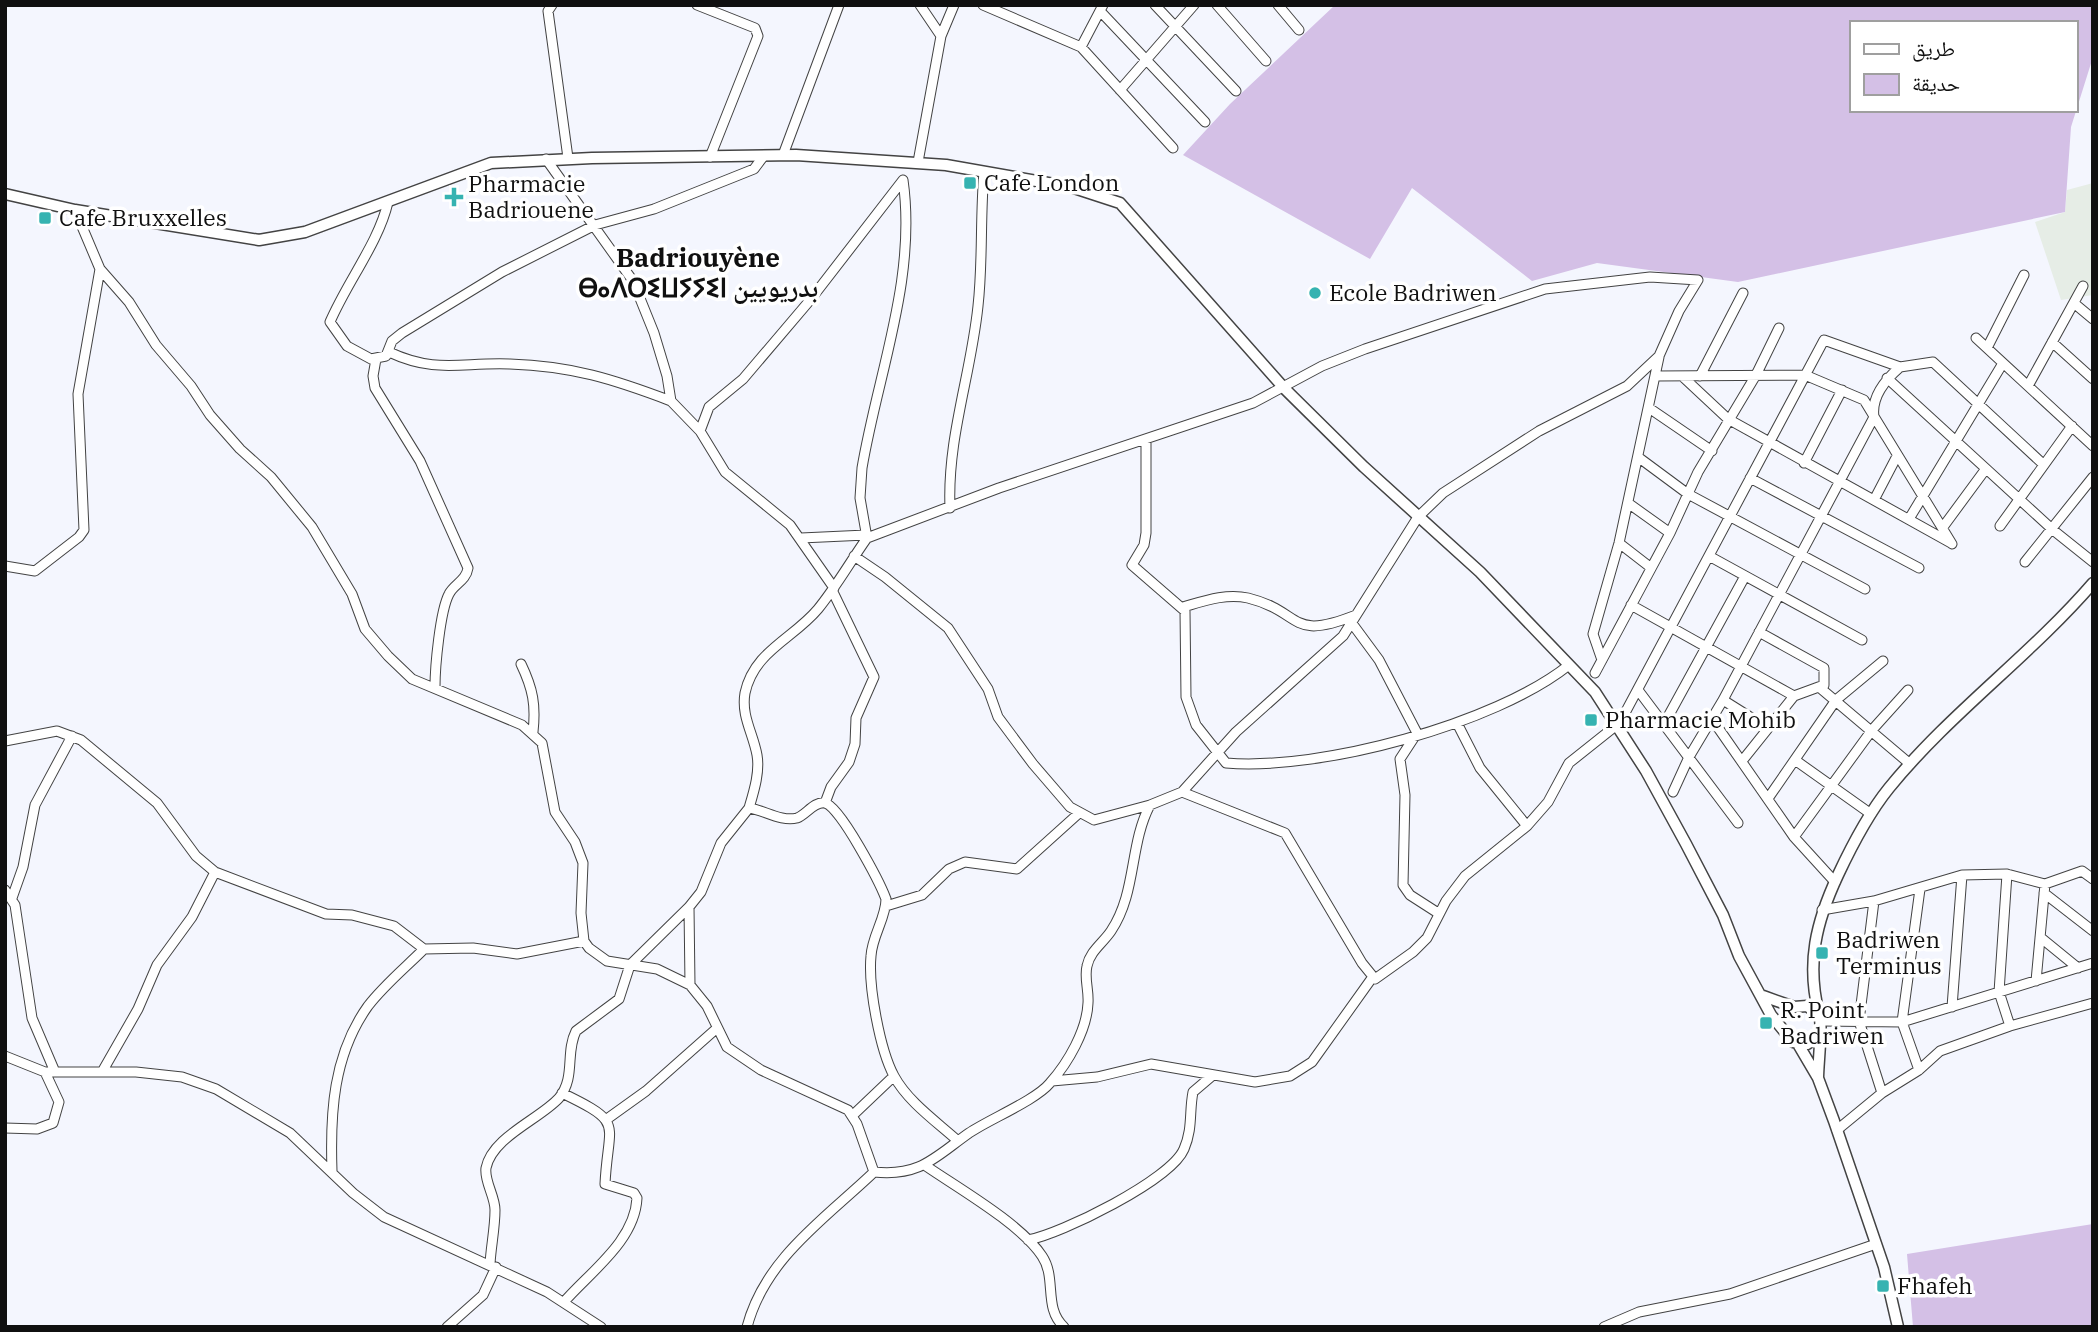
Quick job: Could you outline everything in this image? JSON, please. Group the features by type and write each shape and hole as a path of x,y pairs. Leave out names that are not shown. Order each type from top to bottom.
{"street":[{"path":"552,5 548,11 568,158"},
{"path":"697,5 755,28 758,36 710,157"},
{"path":"783,155 839,5"},
{"path":"920,5 941,36"},
{"path":"918,162 941,36 954,5"},
{"path":"983,5 1081,47 1173,148"},
{"path":"1156,5 1236,91"},
{"path":"1120,90 1194,5"},
{"path":"1217,5 1266,61"},
{"path":"1278,5 1299,30"},
{"path":"1081,47 1102,8 1205,122"},
{"path":"5,194 75,210 259,240 305,232 491,163 568,158 783,155 918,162 1071,187 1119,203 1284,388 1418,517 1480,572 1595,692 1618,724 1686,844 1723,915 1739,956 1771,1015 1789,1038 1798,1044 1818,1078 1876,1244 1898,1327"},
{"path":"376,359 389,352 392,341 502,272 596,225 654,209 754,169 763,157"},
{"path":"546,159 596,225 627,272 645,307 667,376 671,401"},
{"path":"447,1327 483,1295 493,1266 495,1211 494,1193 486,1172 488,1163 511,1136 562,1093 569,1078 573,1035 578,1027 619,999 623,976 630,965 690,907 701,892 721,843 749,808 758,759 743,707 748,680 769,649 805,623 833,589 866,537 860,498 862,468 895,325 902,280 906,224 903,161"},
{"path":"950,508 949,482 955,422 978,306 984,172"},
{"path":"700,430 709,407 737,386 811,299 903,180"},
{"path":"376,359 347,346 330,322 349,279 382,223 388,202"},
{"path":"75,210 100,269 129,302 156,345 191,386 210,415 281,489 312,527 352,594 365,629 403,672 533,732 545,751 555,812 575,842 583,863 585,881 581,906 584,941 601,958 657,968 691,985 707,1006 727,1047 781,1080 837,1102 853,1115 874,1172"},
{"path":"5,566 35,571 74,542 84,530 78,394 100,269"},
{"path":"1987,348 2024,275"},
{"path":"800,538 866,537 1252,403 1322,366 1365,349 1545,289 1650,277 1698,280 1679,311 1659,356 1619,543 1594,634 1602,660"},
{"path":"2028,386 2083,286"},
{"path":"1700,376 1743,293"},
{"path":"2075,304 2093,319"},
{"path":"1595,673 1728,419 1756,375 1780,328"},
{"path":"1976,338 2093,446"},
{"path":"1625,713 1824,340 1900,367 1933,362 2043,465"},
{"path":"2052,342 2093,379"},
{"path":"389,352 431,367 510,364 590,373 671,401 700,430 725,472 775,512 800,538 833,589 874,677 871,690 856,718 855,744 849,762 831,787 825,803 790,819 749,808"},
{"path":"854,556 885,577 948,628 988,690 1006,728 1051,788 1078,814 1094,820 1104,819 1182,792 1216,753 1279,692 1328,651 1354,618 1418,517 1443,493 1502,454 1627,386 1659,356"},
{"path":"376,359 373,376 375,388 419,461 468,568 464,579 449,594 442,613 435,687"},
{"path":"1909,519 2003,363"},
{"path":"1673,792 1689,757 1723,701 1874,417 1872,405 1887,378 1900,367"},
{"path":"1655,376 1805,375 1864,400 1952,544 1728,419 1681,376"},
{"path":"1887,378 1985,470 2093,562"},
{"path":"1804,463 1842,390"},
{"path":"1649,408 1712,451"},
{"path":"2000,526 2072,426"},
{"path":"1146,439 1146,533 1144,545 1132,565 1183,607 1186,616 1186,697 1196,725 1222,760 1232,763 1325,758 1457,723 1502,707 1569,666"},
{"path":"1874,500 1897,456"},
{"path":"1639,457 1688,494 1865,590"},
{"path":"1943,527 1985,470"},
{"path":"2025,562 2093,477"},
{"path":"1750,478 1919,568"},
{"path":"1628,503 1670,533"},
{"path":"1619,543 1650,567"},
{"path":"1709,556 1744,578 1862,640"},
{"path":"1664,724 1744,578"},
{"path":"1818,1078 1821,1017 1812,981 1813,948 1822,910 1871,814 1910,764 2069,610 2093,583"},
{"path":"1183,607 1220,597 1248,598 1309,628 1354,618"},
{"path":"1631,605 1794,696"},
{"path":"1354,618 1380,660 1417,733"},
{"path":"1742,761 1766,727 1794,696 1824,685 1824,668 1759,632"},
{"path":"1769,797 1836,700 1883,661"},
{"path":"521,664 533,689 536,707 533,732"},
{"path":"1819,687 1910,764"},
{"path":"1638,690 1738,824"},
{"path":"1794,837 1872,730 1908,690"},
{"path":"1723,701 1766,727"},
{"path":"1712,719 1769,797 1794,837 1835,882"},
{"path":"1457,723 1480,768 1528,826"},
{"path":"1182,792 1285,833 1372,978 1378,979 1413,952 1432,930 1438,913 1465,876 1528,826 1548,802 1569,763 1618,724"},
{"path":"5,741 57,731 72,736 125,773 158,803 196,856 215,872 326,914 352,915 394,926 425,949 473,948 517,954 584,941"},
{"path":"1417,733 1400,759 1405,795 1403,885 1410,895 1438,913"},
{"path":"5,1128 37,1129 53,1123 59,1102 32,1018 12,898 28,847 35,805 72,736"},
{"path":"1795,760 1871,814"},
{"path":"825,803 839,816 874,871 886,906 875,932 871,971 876,1021 894,1076 918,1105 958,1141"},
{"path":"747,1327 763,1290 795,1242 874,1172 898,1173 926,1166 958,1141 1052,1081 1077,1041 1086,1020 1089,1000 1086,967 1119,915 1136,864 1140,828 1150,805"},
{"path":"886,906 922,895 949,869 965,862 1017,869 1078,814"},
{"path":"2045,888 2082,871 2093,879"},
{"path":"102,1072 138,1009 157,965 192,917 215,872"},
{"path":"1822,910 1874,901 1962,875 2007,874 2045,888 2093,931"},
{"path":"2007,874 1999,992 2010,1026"},
{"path":"1952,1007 1962,875"},
{"path":"2036,981 2045,888"},
{"path":"1919,1070 1902,1022 1920,889"},
{"path":"5,890 12,898"},
{"path":"1874,901 1859,1021 1882,1093"},
{"path":"690,907 691,985"},
{"path":"2040,937 2078,968"},
{"path":"332,1171 335,1077 352,1035 369,1006 425,949"},
{"path":"1763,996 1798,1006 1821,1017 1902,1022 2093,963"},
{"path":"1052,1081 1097,1077 1151,1064 1255,1082 1290,1076 1301,1070 1319,1053 1372,978"},
{"path":"1784,1029 1785,1016 1798,1006 1812,981"},
{"path":"1838,1130 1882,1093 1919,1070 1940,1051 2010,1026 2093,1003"},
{"path":"607,1118 646,1091 716,1029"},
{"path":"1798,1044 1807,1044 1819,1036"},
{"path":"5,1056 50,1072 182,1077 216,1089 290,1133 353,1193 384,1217 493,1266 564,1302 601,1327"},
{"path":"1028,1240 1054,1233 1161,1175 1184,1150 1193,1119 1193,1092 1213,1075"},
{"path":"853,1115 894,1076"},
{"path":"562,1093 607,1118 612,1130 605,1184 634,1194 637,1206 633,1219 613,1251 564,1302"},
{"path":"926,1166 1028,1240 1044,1258 1054,1313 1064,1327"},
{"path":"1604,1327 1639,1312 1730,1294 1876,1244"}],"shaded area":[{"path":"2093,183 2093,295 2061,300 2035,222 2065,212 2067,190"}],"green space":[{"path":"1335,5 2093,5 2093,57 2077,108 2077,21 1850,21 1850,112 2076,112 2071,127 2065,212 1738,282 1597,263 1532,281 1412,188 1370,259 1183,155 1230,104"},
{"path":"2093,1224 2093,1327 1913,1327 1907,1254"}],"place":[{"name":"Cafe London","path":"970,183"},
{"name":"Pharmacie Badriouene","path":"454,197"},
{"name":"Cafe Bruxxelles","path":"45,218"},
{"name":"Ecole Badriwen","path":"1315,293"},
{"name":"Pharmacie Mohib","path":"1591,720"},
{"name":"Badriwen Terminus","path":"1822,953"},
{"name":"R. Point Badriwen","path":"1766,1023"},
{"name":"Fhafeh","path":"1883,1286"}],"district":[{"name":"Badriouyène ⴱⴰⴷⵔⵉⵡⵢⵢⵉⵏ بدريويين","path":"698,273"}]}
